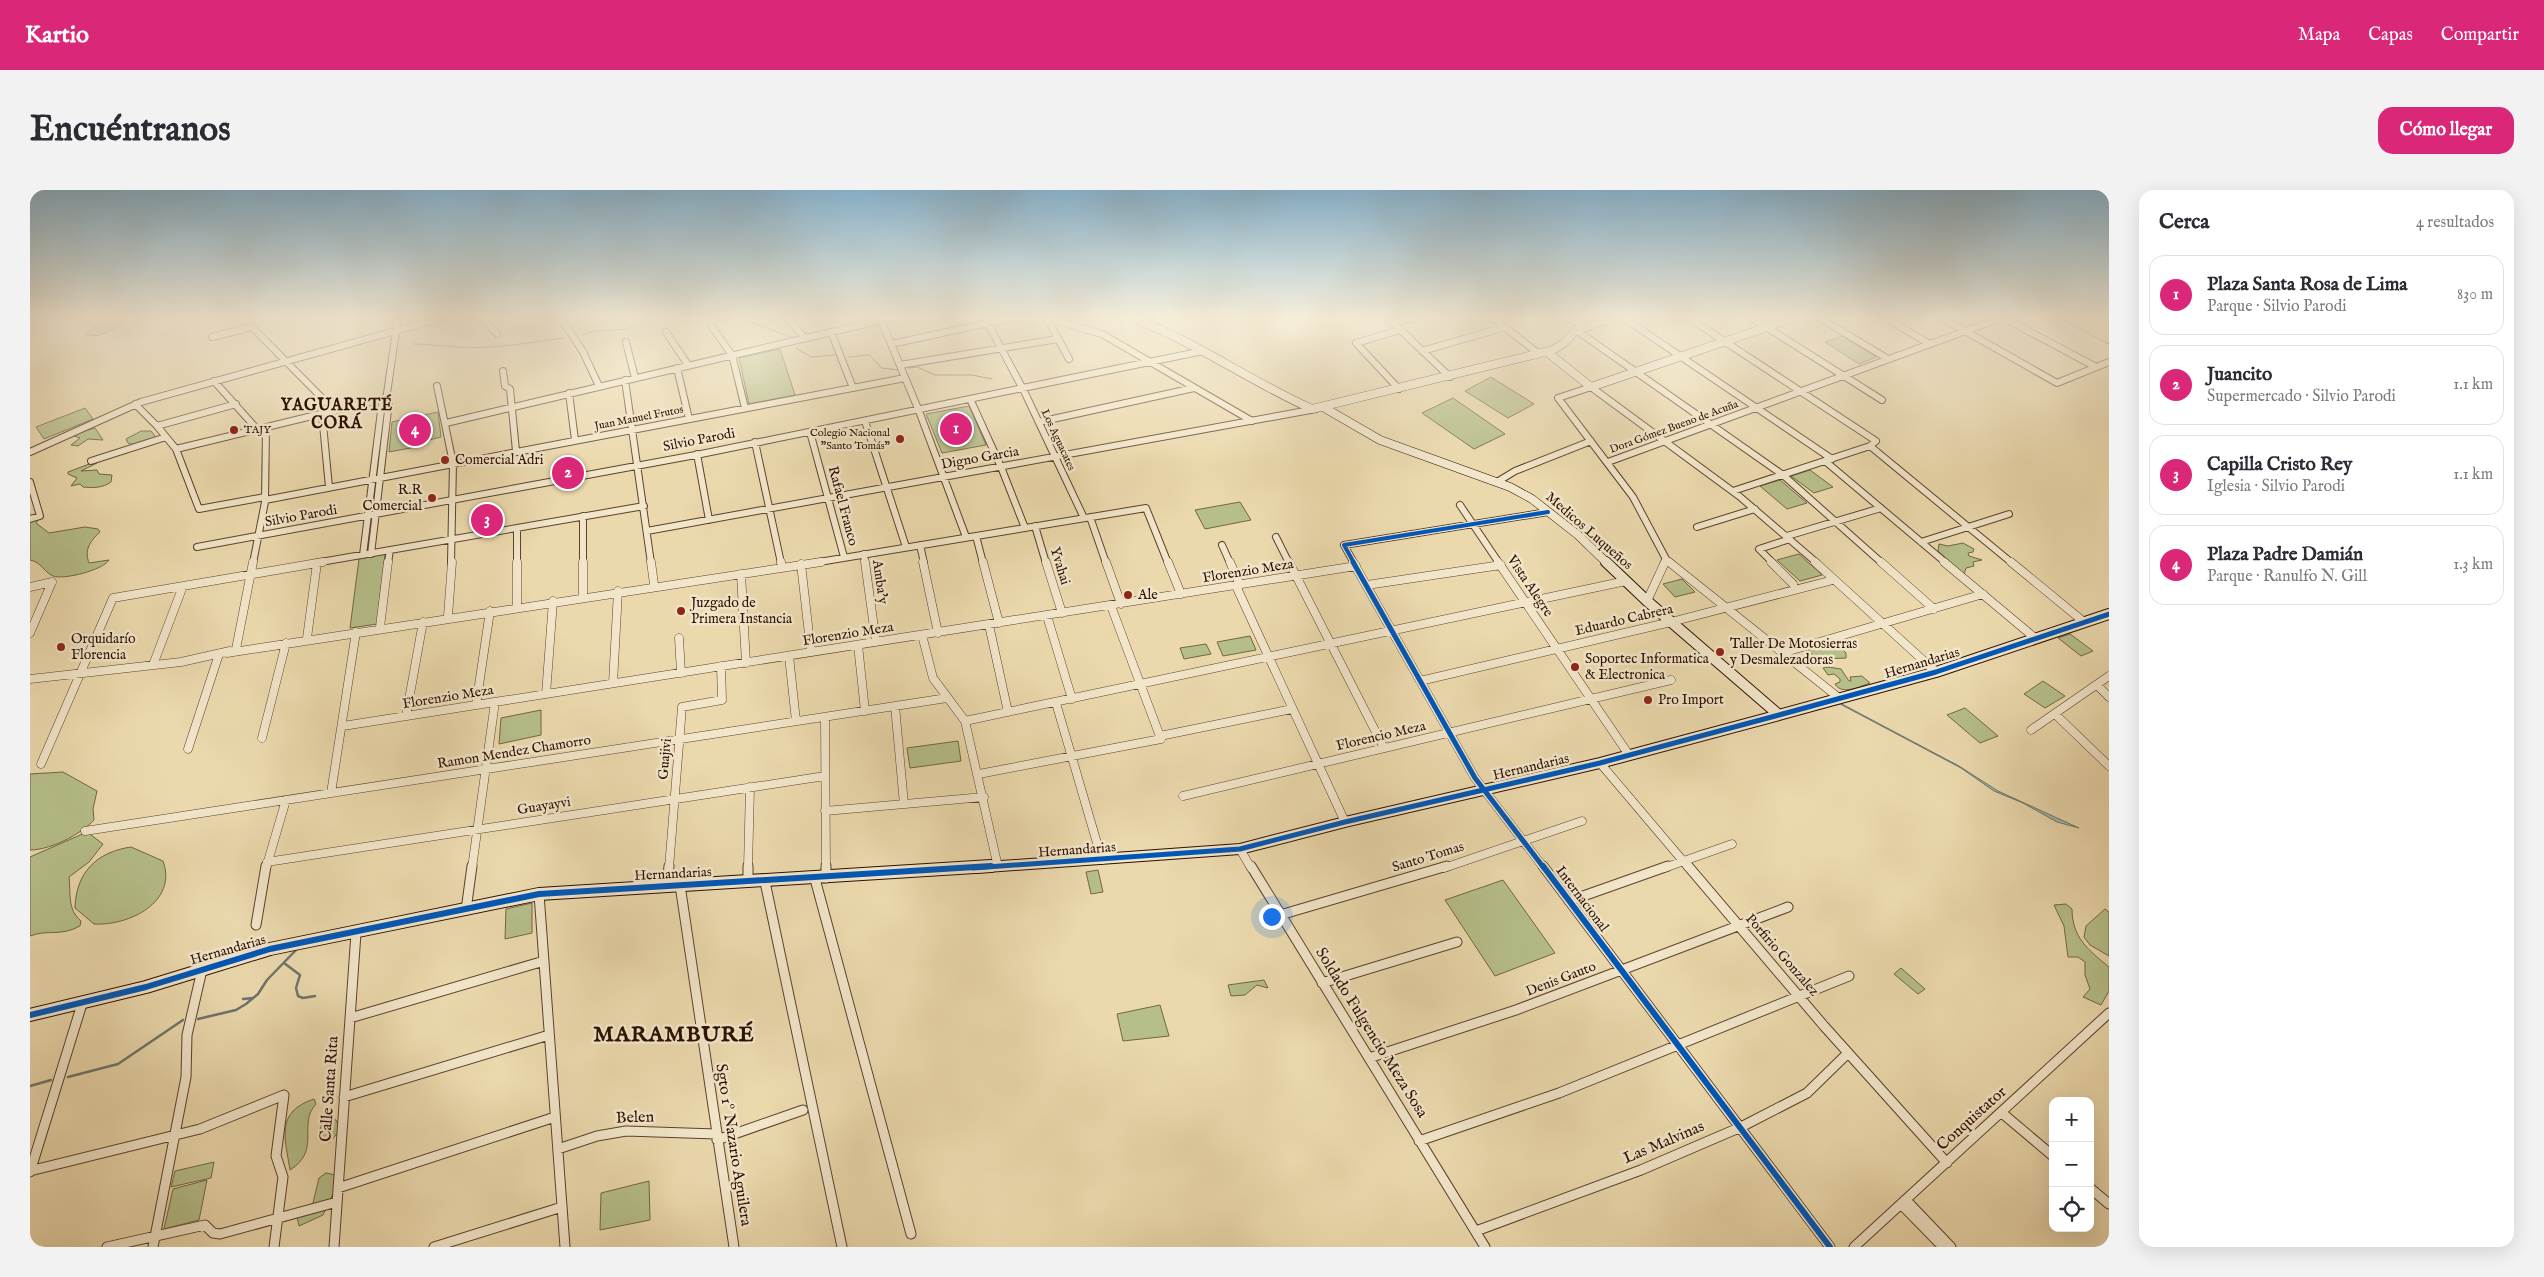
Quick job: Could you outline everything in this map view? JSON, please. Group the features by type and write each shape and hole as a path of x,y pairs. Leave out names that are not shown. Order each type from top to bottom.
{"street":[{"path":"30,452 135,404 263,367"},
{"path":"292,367 335,411"},
{"path":"367,554 380,441 382,403 386,399 389,367"},
{"path":"590,367 599,386"},
{"path":"632,367 635,378"},
{"path":"735,367 744,408"},
{"path":"845,367 853,388"},
{"path":"901,367 966,537"},
{"name":"Los Aguacates","path":"1011,367 1087,518 1121,604"},
{"name":"Silvio Parodi","path":"197,547 372,516 1024,391 1128,367"},
{"path":"1161,367 1252,421"},
{"name":"Medicos Luqueños","path":"1232,367 1301,405 1320,408 1380,440 1498,482 1526,495 1596,551 1647,601 1779,715"},
{"path":"1379,367 1399,389"},
{"path":"1440,367 1450,377"},
{"path":"1320,408 1487,367"},
{"path":"1563,367 1733,491 1788,537 1936,672"},
{"path":"1631,367 1783,474 1934,609"},
{"path":"1649,367 1558,398 1633,497 1666,559 1839,698"},
{"path":"1698,367 1757,407 1828,460 1920,542 2035,638"},
{"path":"1733,491 1876,443 1763,367"},
{"path":"1830,367 1882,400"},
{"name":"Dora Gómez Bueno de Acuña","path":"1608,462 1866,367"},
{"path":"2030,367 2057,383 2095,367"},
{"path":"446,423 677,368 689,419"},
{"path":"503,371 505,386 510,389 516,451"},
{"name":"Juan Manuel Frutos","path":"176,449 199,509 265,499 905,378"},
{"path":"625,380 639,465 654,584"},
{"path":"214,381 257,430"},
{"path":"437,386 453,463 453,539 448,616"},
{"path":"1039,422 1194,388"},
{"path":"569,393 575,440"},
{"path":"135,404 176,449 386,399"},
{"path":"971,401 1001,467 1024,528"},
{"path":"157,426 236,404"},
{"name":"Digno Garcia","path":"647,532 1320,408"},
{"path":"322,414 329,487"},
{"path":"865,421 906,547"},
{"path":"236,649 265,499 266,427"},
{"name":"Rafael Franco","path":"810,432 844,557"},
{"path":"91,461 166,437"},
{"path":"1498,482 1515,471 1591,441"},
{"path":"755,442 782,567"},
{"path":"1870,446 2084,622"},
{"path":"697,454 708,520"},
{"path":"30,482 40,516 30,519"},
{"name":"Vista Alegre","path":"1460,505 1629,755"},
{"path":"41,764 113,598 644,506"},
{"path":"30,679 231,654 1146,508 1181,594"},
{"path":"1793,584 1759,550 1788,537 1881,508"},
{"path":"1697,527 1755,509"},
{"path":"1473,524 1548,512"},
{"path":"1920,542 2010,514"},
{"path":"583,516 583,595"},
{"name":"Internacional","path":"1473,524 1344,546 1449,733 1484,790 1679,1045 1830,1247"},
{"name":"Yvahai","path":"1035,526 1062,613"},
{"path":"517,605 518,528"},
{"path":"976,536 999,623"},
{"path":"1276,537 1384,748"},
{"path":"920,545 938,633"},
{"path":"1222,545 1292,709 1345,822"},
{"path":"380,627 390,550"},
{"name":"Amba'y","path":"864,554 876,642"},
{"path":"1647,601 1666,559"},
{"path":"307,638 317,563"},
{"path":"801,564 811,652"},
{"name":"Florenzio Meza","path":"343,726 1356,566"},
{"path":"1367,585 1501,566"},
{"path":"188,749 223,654 236,649 286,644 307,638 356,633 380,627 423,622 448,616 490,612 517,605 553,602 583,595 618,592 728,572 733,575"},
{"path":"741,574 746,662"},
{"name":"Eduardo Cabrera","path":"1420,681 1671,622 1833,580"},
{"path":"965,720 1142,685 1626,581"},
{"path":"30,587 52,582 30,633"},
{"path":"153,665 183,586"},
{"path":"613,684 618,592"},
{"path":"1782,653 1983,594"},
{"path":"546,694 553,602"},
{"path":"979,774 1161,739 1111,606"},
{"path":"476,705 490,612"},
{"name":"Hernandarias","path":"30,1015 82,1004 270,949 538,894 821,879 1240,849 1345,822 1600,763 1779,715 1936,672 2109,614"},
{"path":"1047,616 1072,699"},
{"path":"406,716 423,622"},
{"path":"989,625 1008,712"},
{"path":"331,793 343,726 356,633"},
{"path":"922,635 933,678 965,720 979,774 998,867"},
{"path":"679,638 681,673"},
{"path":"262,738 286,644"},
{"path":"858,645 865,711"},
{"path":"789,656 796,722"},
{"name":"Guajivi","path":"667,886 682,707 722,700 721,666"},
{"path":"2031,730 2109,676"},
{"name":"Florencio Meza","path":"1183,796 1671,680"},
{"path":"2097,685 2109,697"},
{"name":"Ramon Mendez Chamorro","path":"85,831 947,698"},
{"path":"466,910 495,702"},
{"path":"1056,703 1102,860"},
{"path":"895,706 904,804"},
{"path":"1160,736 1292,709"},
{"path":"2055,714 2109,766"},
{"path":"825,717 825,811 821,879 911,1234"},
{"name":"Porfirio Gonzalez","path":"1600,763 1682,862 1848,1053 1947,1163"},
{"name":"Guayayvi","path":"267,862 825,776"},
{"path":"748,882 750,787"},
{"path":"825,811 984,797"},
{"path":"256,925 263,876 286,800"},
{"name":"Santo Tomas","path":"1280,915 1422,875 1582,821"},
{"path":"1569,901 1732,844"},
{"name":"Soldado Fulgencio Meza Sosa","path":"1240,849 1485,1247"},
{"path":"765,882 842,1247"},
{"name":"Sgto 1º Nazario Aguilera","path":"680,885 680,899 734,1247"},
{"path":"538,894 565,1247"},
{"name":"Denis Gauto","path":"1369,1058 1516,1010 1788,907"},
{"name":"Calle Santa Rita","path":"334,1247 356,932"},
{"path":"1322,983 1457,942"},
{"path":"350,1018 544,961"},
{"path":"152,1247 186,1077 187,1034 202,970"},
{"path":"1419,1141 1559,1093 1849,976"},
{"path":"30,1172 82,1004"},
{"name":"Conquistator","path":"1854,1247 2109,1013"},
{"path":"344,1097 549,1035"},
{"name":"Las Malvinas","path":"1476,1232 1641,1170 1741,1127 1807,1093 1848,1053"},
{"path":"30,1172 215,1125 284,1095 276,1156 283,1177 274,1247"},
{"path":"717,1137 804,1110"},
{"path":"2002,1113 2049,1153"},
{"path":"338,1188 555,1117"},
{"name":"Belen","path":"558,1149 597,1136 626,1131 717,1137"},
{"path":"2094,1191 2109,1204"},
{"path":"107,1247 205,1225 213,1232 220,1234 337,1202"},
{"path":"1903,1202 1943,1247"},
{"path":"1903,1202 1952,1247"},
{"path":"434,1247 562,1204"}],"green space":[{"path":"741,367 786,367 795,395 749,404"},
{"path":"1491,377 1534,404 1508,418 1465,391"},
{"path":"1453,398 1505,434 1474,449 1422,413"},
{"path":"969,406 986,445 942,453 926,414"},
{"path":"85,408 93,419 44,439 36,427"},
{"path":"438,412 441,437 417,443 416,447 389,452 392,422"},
{"path":"95,428 103,440 88,439 78,446 71,445 80,438 74,436 74,434"},
{"path":"141,431 151,431 155,436 133,445 128,443 126,439"},
{"path":"97,463 81,471 97,470 99,474 112,475 111,482 98,487 83,487 80,484 71,486 77,478 68,474 68,472"},
{"path":"1810,470 1833,487 1814,493 1791,476"},
{"path":"1780,480 1807,503 1787,509 1760,486"},
{"path":"1240,502 1251,520 1205,529 1195,510"},
{"path":"38,520 36,523 49,533 85,527 98,529 100,532 91,542 88,550 89,563 109,560 92,571 66,577 53,576 37,563 30,560 30,521"},
{"path":"1963,543 1974,549 1973,552 1968,553 1969,556 1982,560 1973,562 1974,566 1966,568 1964,575 1938,551 1939,544 1948,546"},
{"path":"385,554 377,624 350,628 359,559"},
{"path":"1799,554 1822,575 1800,581 1777,560"},
{"path":"1682,579 1695,592 1675,597 1663,584"},
{"path":"2070,634 2093,651 2081,656 2058,638"},
{"path":"1250,636 1256,650 1223,656 1217,642"},
{"path":"1842,639 1844,644 1841,648 1846,653 1846,658 1820,659 1806,651"},
{"path":"1206,644 1211,654 1184,659 1180,648"},
{"path":"1823,668 1841,669 1849,681 1851,681 1850,677 1862,676 1870,683 1847,690 1838,688 1835,684 1840,682 1840,679 1834,674 1828,675"},
{"path":"2043,681 2065,696 2045,708 2024,694"},
{"path":"1965,708 1998,736 1980,743 1947,715"},
{"path":"541,710 541,735 499,744 501,718"},
{"path":"958,741 961,761 910,768 907,748"},
{"path":"63,772 97,791 93,809 94,820 81,831 64,841 30,850 30,774"},
{"path":"87,832 103,844 89,862 69,877 72,906 81,921 80,926 66,931 30,936 30,857"},
{"path":"131,847 163,861 166,876 163,888 157,899 147,909 135,916 108,924 94,924 75,908 79,884 84,874 99,859 108,854"},
{"path":"1098,870 1103,892 1091,894 1086,872"},
{"path":"1503,880 1555,953 1495,976 1445,900"},
{"path":"532,903 532,933 505,939 506,909"},
{"path":"2066,904 2072,909 2078,935 2088,949 2109,967 2109,991 2101,1005 2083,997 2090,989 2085,975 2085,962 2078,957 2068,957 2064,926 2054,905"},
{"path":"2105,909 2109,912 2109,956 2090,945 2084,937 2086,926"},
{"path":"1901,968 1925,989 1918,994 1894,974"},
{"path":"1264,980 1268,988 1257,985 1245,995 1231,996 1228,985"},
{"path":"1160,1005 1169,1036 1123,1041 1117,1014"},
{"path":"314,1099 316,1104 308,1120 305,1154 300,1162 290,1170 285,1137 288,1119 293,1111 302,1104"},
{"path":"325,1116 336,1120 340,1130 329,1143 322,1140 320,1129"},
{"path":"214,1162 211,1178 171,1187 175,1171"},
{"path":"326,1173 336,1175 337,1185 323,1215 299,1226 297,1217 313,1203 319,1178"},
{"path":"207,1180 199,1220 164,1229 173,1189"},
{"path":"649,1181 650,1220 600,1230 601,1193"}],"water":[{"path":"1840,703 1959,766 1998,791 2079,828 2057,822 2023,803 1994,791 1961,768 1840,704 1785,718"}],"waterway":[{"path":"880,367 899,370"},
{"path":"909,368 914,367"},
{"path":"918,367 935,375 972,375 992,379"},
{"path":"198,1019 236,1010 246,1004 258,994 267,980 296,950"},
{"path":"284,963 300,975 296,988 298,996 303,998 315,996"},
{"path":"243,999 253,998"},
{"path":"68,1077 118,1064 183,1020"},
{"path":"30,1086 51,1080"}],"cycle path":[{"path":"1548,512 1344,545 1475,778 1679,1045 1830,1247"},
{"path":"30,1015 146,987 270,949 539,894 826,878 1240,849 1345,822 1600,763 1779,715 1936,672 2109,614"}],"place":[{"name":"Plaza Santa Rosa de Lima","path":"956,429"},
{"name":"TAJY","path":"234,430"},
{"name":"Plaza Padre Damián","path":"415,430"},
{"name":"Colegio Nacional \"Santo Tomás\"","path":"900,439"},
{"name":"Comercial Adri","path":"445,460"},
{"name":"Juancito","path":"568,473"},
{"name":"R.R Comercial","path":"432,498"},
{"name":"Capilla Cristo Rey","path":"487,520"},
{"name":"Ale","path":"1128,595"},
{"name":"Juzgado de Primera Instancia","path":"681,611"},
{"name":"Orquidarío Florencia","path":"61,647"},
{"name":"Taller De Motosierras y Desmalezadoras","path":"1720,652"},
{"name":"Soportec Informatica & Electronica","path":"1575,667"},
{"name":"Pro Import","path":"1648,700"}],"district":[{"name":"YAGUARETÉ CORÁ","path":"337,415"},
{"name":"MARAMBURÉ","path":"674,1035"}]}
